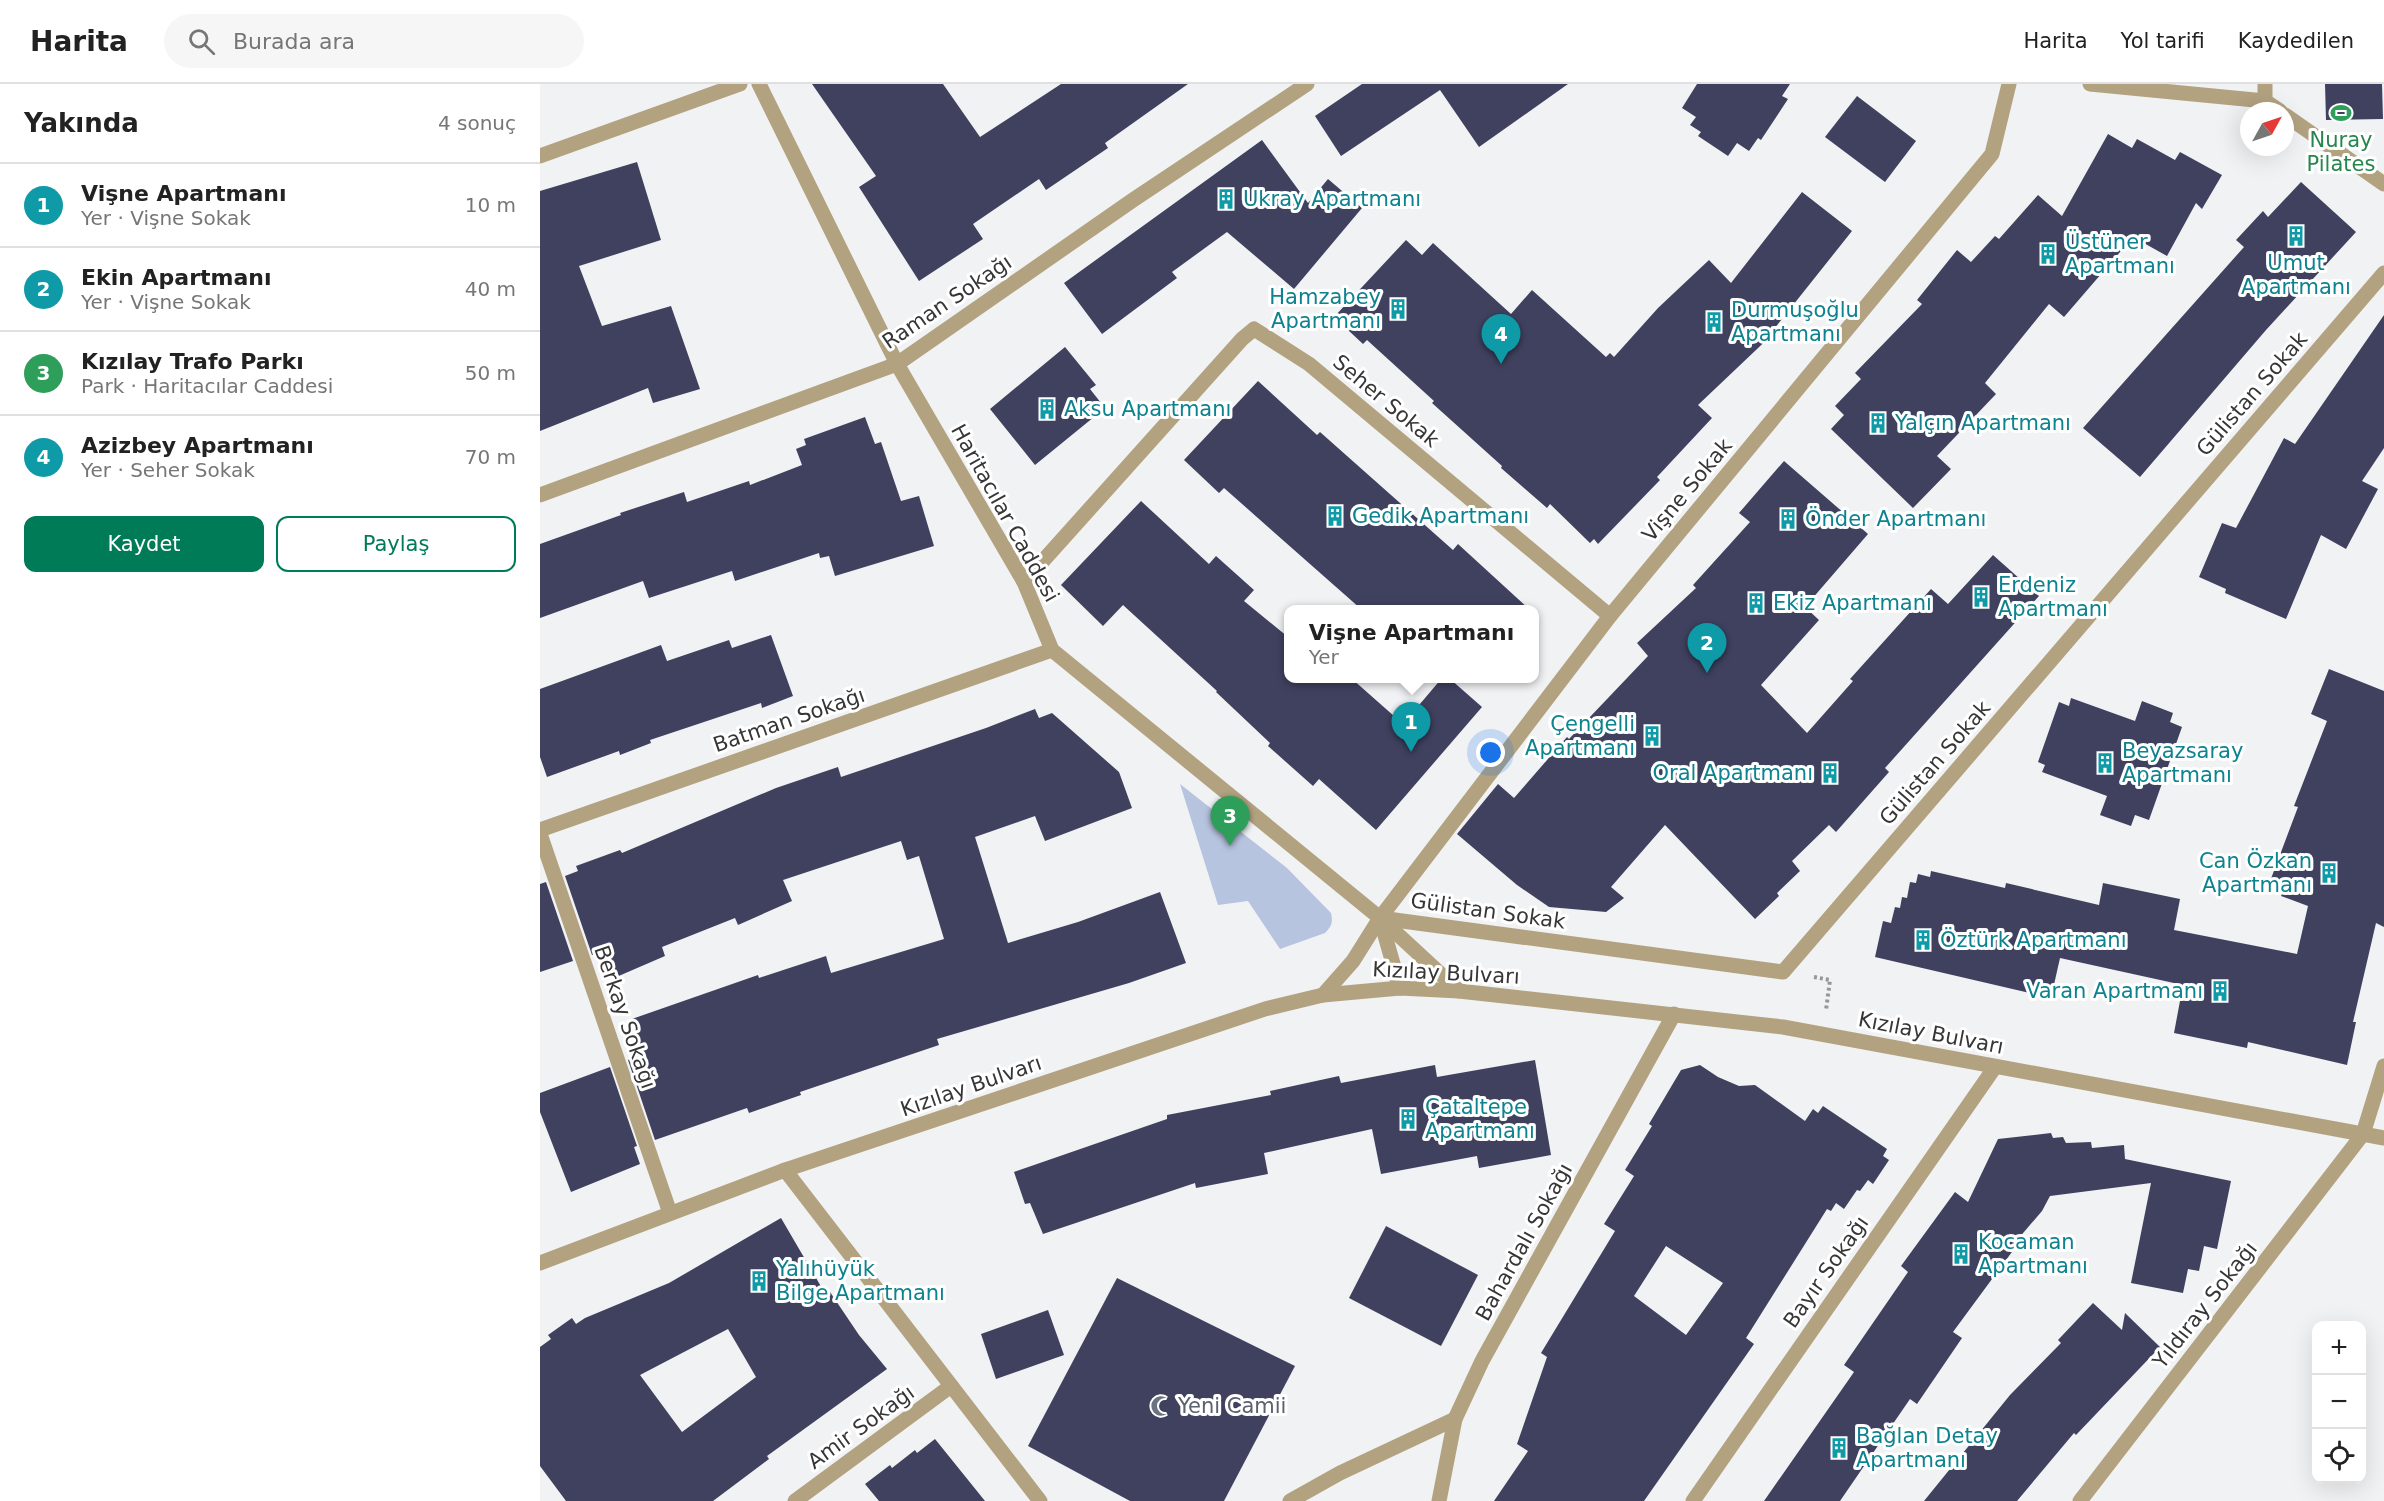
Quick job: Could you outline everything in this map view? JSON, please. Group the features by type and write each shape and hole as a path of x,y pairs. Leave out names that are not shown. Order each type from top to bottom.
{"street":[{"path":"540,156 740,84"},
{"name":"Haritacılar Caddesi","path":"759,84 897,364 1024,582 1052,650 1380,918 1459,991"},
{"name":"Raman Sokağı","path":"540,495 897,364 1307,84"},
{"name":"Vişne Sokak","path":"1323,995 1353,961 1380,918 1610,616 1992,154 2009,84"},
{"path":"2090,84 2265,101 2265,84"},
{"path":"2294,121 2384,184"},
{"name":"Gülistan Sokak","path":"1380,918 1783,972 2384,273"},
{"name":"Seher Sokak","path":"1024,582 1242,339 1254,329 1309,364 1610,616"},
{"name":"Batman Sokağı","path":"540,832 1052,650"},
{"name":"Berkay Sokağı","path":"540,832 670,1214"},
{"path":"1380,918 1400,988"},
{"name":"Kızılay Bulvarı","path":"540,1263 785,1170 1265,1009 1323,995 1400,988 1459,991 1783,1027 2384,1138"},
{"name":"Bahardalı Sokağı","path":"1439,1501 1455,1419 1482,1361 1674,1014"},
{"path":"2364,1134 2384,1066"},
{"name":"Bayır Sokağı","path":"1693,1501 1995,1067"},
{"name":"Yıldıray Sokağı","path":"2080,1501 2364,1134"},
{"path":"785,1170 1040,1501"},
{"name":"Amir Sokağı","path":"795,1501 951,1386"},
{"path":"1290,1501 1340,1473 1455,1419"}],"shaded area":[{"path":"1180,784 1287,868 1331,913 1331,924 1325,933 1280,949 1248,901 1218,905"}],"building":[{"path":"812,84 943,84 980,137 1061,84 1188,84 1105,143 1108,148 1046,190 1039,179 973,224 983,239 919,281 859,187 876,176"},
{"path":"1362,84 1568,84 1479,147 1440,90 1341,156 1315,116"},
{"path":"1697,84 1790,84 1782,96 1788,99 1761,140 1758,138 1749,151 1737,143 1728,156 1698,136 1701,132 1690,125 1696,117 1682,108"},
{"path":"2325,84 2382,84 2383,119 2326,120"},
{"path":"1857,96 1916,141 1885,182 1825,137"},
{"path":"2108,134 2132,148 2137,139 2175,160 2180,152 2222,175 2202,209 2196,203 2167,256 2133,237 2064,317 2049,304 1985,383 1996,394 1937,456 1951,469 1913,508 1831,429 1844,415 1835,406 1861,379 1855,373 1922,304 1917,300 1957,250 1971,262 1995,236 1999,239 2038,195 2062,216"},
{"path":"1262,140 1308,203 1328,179 1362,208 1294,289 1227,232 1172,272 1177,278 1102,334 1064,283"},
{"path":"637,162 661,240 579,266 602,326 671,306 700,389 653,403 648,388 540,431 540,191"},
{"path":"2301,182 2356,232 2266,330 2140,477 2083,428 2244,247 2236,240 2263,211 2268,217"},
{"path":"1802,192 1852,231 1774,329 1776,331 1698,405 1712,418 1657,477 1660,480 1598,544 1594,539 1590,543 1550,504 1547,508 1501,468 1502,466 1432,403 1434,401 1367,340 1363,344 1334,317 1406,240 1422,255 1433,243 1511,314 1532,290 1606,357 1610,353 1614,357 1658,308 1709,260 1731,283"},
{"path":"2384,315 2384,448 2362,481 2378,489 2346,549 2321,535 2286,619 2225,593 2226,589 2199,577 2222,523 2236,528 2284,438 2295,444"},
{"name":"Aksu Apartmanı","path":"1065,347 1096,385 1090,389 1105,408 1035,465 990,409"},
{"path":"1258,381 1317,435 1320,432 1453,550 1458,544 1525,605 1356,605 1224,488 1219,493 1184,460"},
{"path":"865,417 875,444 881,442 901,501 919,496 934,546 835,576 829,556 820,558 819,553 735,581 732,571 649,598 643,581 540,618 540,544 621,515 620,513 684,492 687,502 749,481 750,485 802,465 796,449 806,445 804,439"},
{"path":"1784,461 1868,534 1805,607 1819,620 1761,685 1807,733 1853,681 1850,679 1931,589 1948,604 1993,555 2039,596 1885,768 1889,772 1836,832 1829,825 1792,861 1800,871 1755,919 1665,825 1611,887 1624,898 1606,912 1549,907 1517,885 1457,834 1498,784 1514,798 1567,737 1569,739 1648,656 1637,643 1696,588 1693,585 1750,522 1739,513"},
{"path":"1141,501 1209,564 1216,556 1254,590 1244,601 1284,634 1284,683 1357,683 1403,724 1438,683 1455,683 1482,707 1376,830 1319,779 1313,786 1268,746 1270,743 1217,691 1123,605 1103,626 1061,585"},
{"path":"771,635 793,696 762,708 761,703 650,740 651,743 620,755 619,751 547,777 540,757 540,689 661,645 667,661 729,640 732,648"},
{"path":"2329,669 2384,691 2384,927 2376,923 2353,1022 2356,1022 2347,1065 2248,1042 2247,1048 2174,1033 2183,985 2060,958 2051,998 1875,957 1883,921 1891,923 1895,907 1900,908 1902,897 1907,898 1910,882 1916,883 1918,874 1930,877 1931,871 2005,888 2006,883 2099,905 2103,883 2180,899 2174,930 2297,954 2308,906 2281,896 2284,890 2269,884 2298,807 2294,806 2327,721 2311,714"},
{"name":"Beyazsaray Apartmanı","path":"2071,698 2135,721 2142,701 2173,713 2170,722 2182,727 2149,820 2135,815 2131,826 2100,815 2107,796 2042,772 2045,765 2038,762 2059,702 2069,706"},
{"path":"1035,709 1039,718 1052,713 1119,772 1132,808 1045,841 1035,816 975,837 1008,943 1078,922 1160,892 1186,963 1129,983 937,1039 939,1045 800,1092 801,1095 749,1113 747,1108 655,1140 628,1060 641,1055 629,1020 758,975 759,978 826,956 831,973 944,939 919,856 907,860 901,841 783,880 792,901 738,925 735,918 662,947 665,956 614,978 611,971 609,972 602,952 592,955 565,876 578,871 576,866 620,850 622,853 776,788 838,767 841,777"},
{"path":"546,882 573,961 540,972 540,884"},
{"path":"1535,1060 1551,1155 1479,1168 1477,1156 1381,1174 1372,1129 1264,1153 1268,1174 1196,1188 1195,1183 1043,1234 1030,1203 1025,1204 1014,1172 1167,1119 1167,1115 1271,1095 1270,1091 1339,1076 1341,1083 1435,1065 1437,1077"},
{"path":"1700,1065 1718,1077 1739,1086 1755,1085 1805,1121 1813,1109 1818,1113 1823,1106 1887,1149 1883,1156 1889,1160 1873,1184 1868,1180 1860,1191 1857,1190 1844,1209 1836,1203 1831,1211 1827,1209 1746,1338 1754,1344 1644,1501 1494,1501 1528,1451 1517,1444 1547,1357 1541,1353 1615,1231 1604,1224 1634,1176 1625,1170 1652,1126 1649,1124 1681,1070","holes":["1666,1246 1723,1283 1686,1335 1634,1296"]},
{"path":"610,1067 637,1146 634,1147 640,1164 571,1192 540,1112 540,1093"},
{"path":"2051,1133 2053,1138 2063,1137 2066,1143 2091,1142 2092,1148 2124,1145 2125,1159 2231,1181 2217,1249 2204,1246 2199,1271 2188,1269 2183,1293 2131,1283 2151,1183 2050,1196 2042,1211 2018,1239 2020,1241 1953,1332 1962,1338 1917,1404 1910,1399 1840,1501 1764,1501 1854,1372 1844,1365 1908,1272 1901,1266 1955,1192 1968,1202 1998,1139"},
{"path":"781,1218 826,1295 830,1292 859,1335 887,1369 767,1456 769,1459 713,1501 566,1501 540,1466 540,1347 551,1339 548,1335 572,1318 576,1324 585,1318 669,1283","holes":["728,1329 756,1377 682,1432 640,1375"]},
{"path":"1386,1226 1478,1275 1441,1346 1349,1298"},
{"name":"Yeni Camii","path":"1117,1278 1295,1366 1224,1501 1130,1501 1028,1446"},
{"path":"2093,1303 2122,1330 2125,1313 2160,1347 2076,1435 2074,1433 2017,1501 1924,1501 2010,1395 2061,1343 2058,1340"},
{"path":"1048,1310 1064,1355 996,1379 981,1334"},
{"path":"935,1439 985,1501 879,1501 865,1484 890,1465 892,1468 915,1450 917,1453"}],"place":[{"name":"Nuray Pilates","path":"2341,113"},
{"name":"Ukray Apartmanı","path":"1226,199"},
{"name":"Umut Apartmanı","path":"2296,236"},
{"name":"Üstüner Apartmanı","path":"2048,254"},
{"name":"Hamzabey Apartmanı","path":"1398,309"},
{"name":"Durmuşoğlu Apartmanı","path":"1714,322"},
{"name":"Azizbey Apartmanı","path":"1501,364"},
{"name":"Aksu Apartmanı","path":"1047,409"},
{"name":"Yalçın Apartmanı","path":"1878,423"},
{"name":"Gedik Apartmanı","path":"1335,516"},
{"name":"Önder Apartmanı","path":"1788,519"},
{"name":"Erdeniz Apartmanı","path":"1981,597"},
{"name":"Ekiz Apartmanı","path":"1756,603"},
{"name":"Ekin Apartmanı","path":"1707,673"},
{"name":"Çengelli Apartmanı","path":"1652,736"},
{"name":"Vişne Apartmanı","path":"1411,752"},
{"name":"Beyazsaray Apartmanı","path":"2105,763"},
{"name":"Oral Apartmanı","path":"1830,773"},
{"name":"Kızılay Trafo Parkı","path":"1230,846"},
{"name":"Can Özkan Apartmanı","path":"2329,873"},
{"name":"Öztürk Apartmanı","path":"1923,940"},
{"name":"Varan Apartmanı","path":"2220,991"},
{"name":"Çataltepe Apartmanı","path":"1408,1119"},
{"name":"Kocaman Apartmanı","path":"1961,1254"},
{"name":"Yalıhüyük Bilge Apartmanı","path":"759,1281"},
{"name":"Yeni Camii","path":"1161,1406"},
{"name":"Bağlan Detay Apartmanı","path":"1839,1448"}]}
